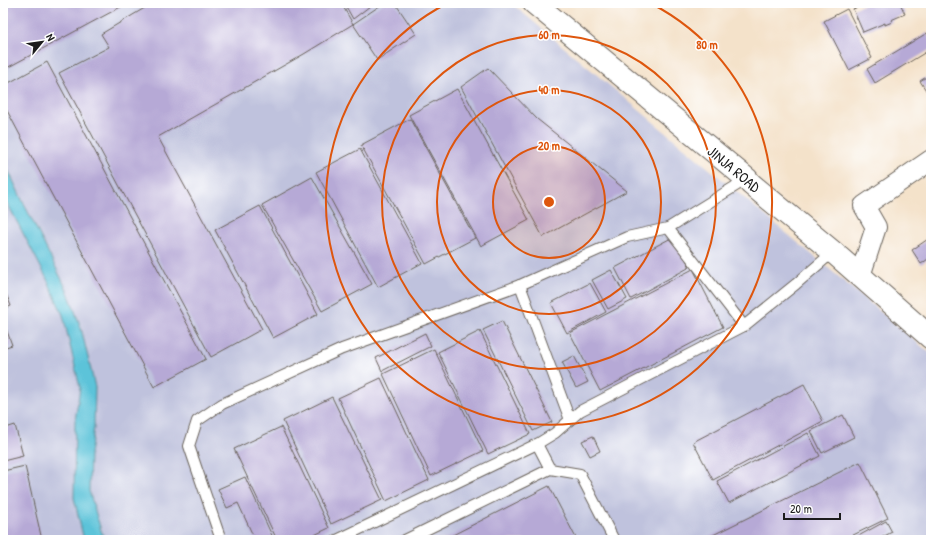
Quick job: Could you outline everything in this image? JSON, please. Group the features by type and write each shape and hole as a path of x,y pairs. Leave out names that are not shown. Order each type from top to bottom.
{"highway":[{"name":"JINJA ROAD","path":"534,3 747,179 750,184 833,252 931,338"}],"street":[{"path":"860,276 876,227 864,206 931,160"}],"lane":[{"path":"221,540 189,446 197,421 222,404 342,349 520,285 627,237 668,228 747,179"},
{"path":"668,228 744,326"},
{"path":"338,540 538,444 555,433 586,408 744,326 833,252"},
{"path":"520,285 570,420"},
{"path":"538,444 550,469"},
{"path":"406,540 550,469 580,474 614,540"}],"shaded area":[{"path":"3,3 511,3 931,354 931,540 3,540"}],"water":[{"path":"3,159 68,292 81,328 95,387 94,428 90,454 89,491 104,540 84,540 74,498 75,421 80,388 63,315 46,277 3,195"}],"building":[{"path":"3,3 128,3 3,70"},
{"path":"153,3 341,3 353,24 304,54 158,137 262,329 211,357 59,73 109,47 101,34"},
{"path":"344,3 374,3 353,19"},
{"path":"384,3 395,3 416,34 377,60 353,24"},
{"path":"868,3 900,3 905,14 891,20 892,22 885,25 885,23 863,32 853,9"},
{"path":"847,9 872,58 849,70 824,21"},
{"path":"927,33 931,41 931,49 875,83 867,69"},
{"path":"47,62 206,359 154,387 3,103 3,86"},
{"path":"488,68 537,119 627,191 543,237 461,87"},
{"path":"931,74 931,98 920,81"},
{"path":"457,89 529,220 481,246 409,115"},
{"path":"410,119 475,238 426,264 361,145"},
{"path":"360,149 422,263 378,287 316,172"},
{"path":"312,177 372,284 322,311 262,205"},
{"path":"260,206 318,314 273,338 215,230"},
{"path":"673,237 690,267 631,299 615,268"},
{"path":"931,237 931,257 921,264 912,250"},
{"path":"693,269 723,327 600,391 570,333"},
{"path":"611,270 627,299 608,309 592,280"},
{"path":"590,283 606,312 567,333 551,303"},
{"path":"3,286 11,306 3,309"},
{"path":"3,320 12,345 3,348"},
{"path":"502,321 552,422 533,431 483,330"},
{"path":"480,331 530,434 488,454 438,352"},
{"path":"425,333 431,346 382,371 376,358"},
{"path":"434,349 483,451 431,476 383,374"},
{"path":"574,356 588,382 576,388 562,362"},
{"path":"381,378 429,480 386,501 338,398"},
{"path":"804,384 823,421 713,480 693,442"},
{"path":"332,397 382,500 331,524 283,421"},
{"path":"843,415 854,437 822,453 811,431"},
{"path":"15,425 23,456 3,461 3,429"},
{"path":"281,427 329,528 304,540 277,540 234,449"},
{"path":"808,433 820,456 729,503 717,481"},
{"path":"593,436 600,451 590,456 582,441"},
{"path":"860,462 888,518 843,540 710,540 709,537"},
{"path":"25,466 42,540 3,540 3,471"},
{"path":"245,477 274,540 255,540 238,503 227,508 218,489"},
{"path":"549,486 577,540 443,540"},
{"path":"886,521 892,532 877,540 851,540"}]}
